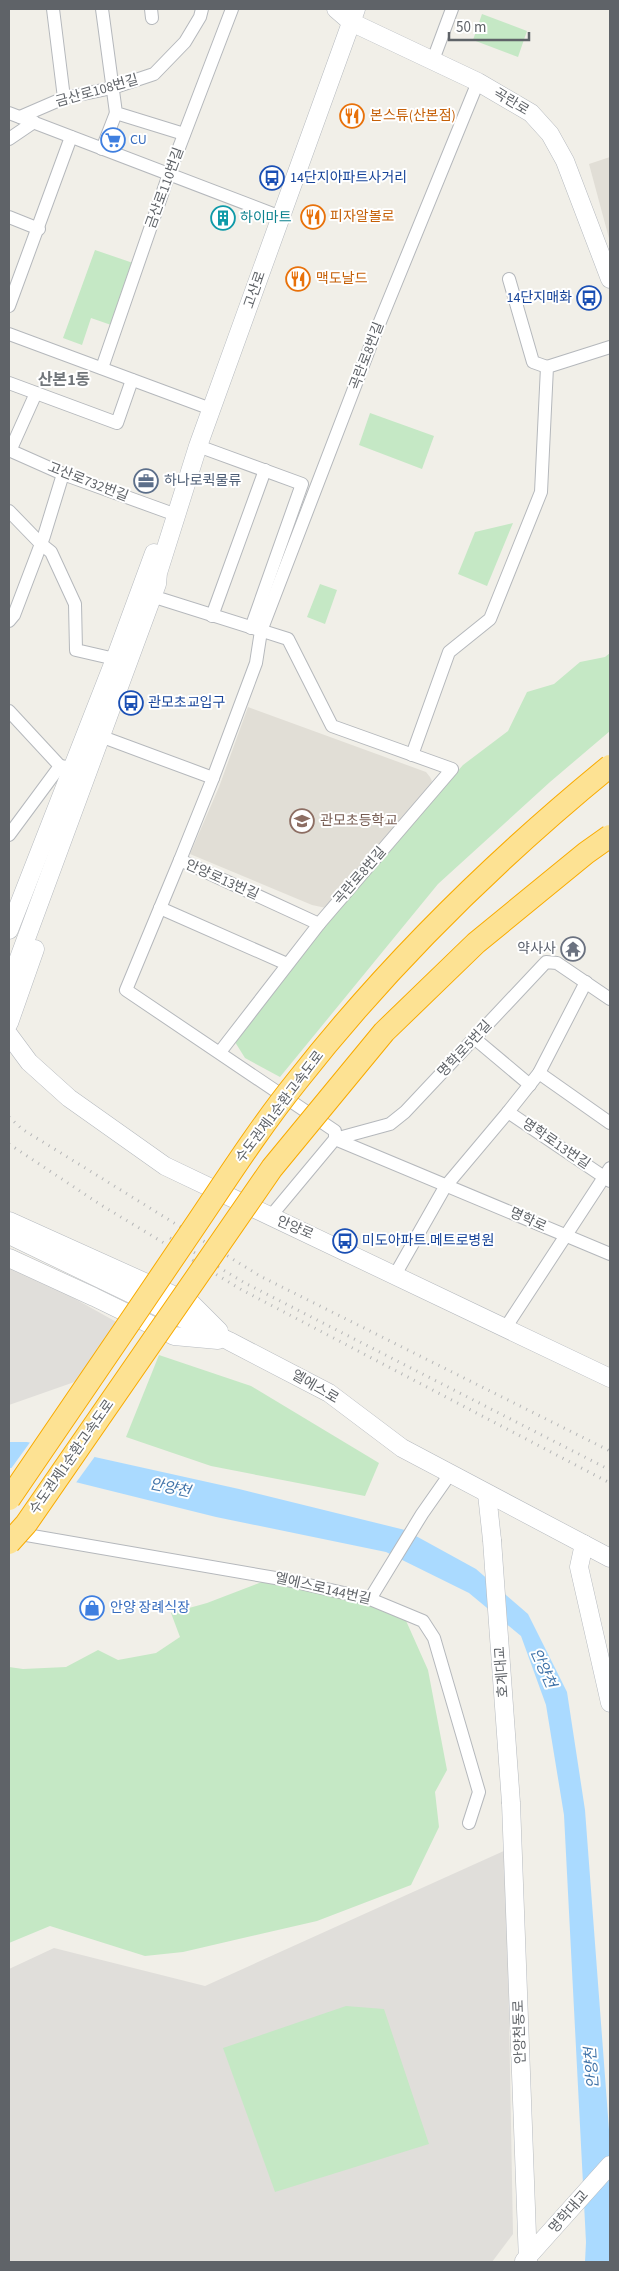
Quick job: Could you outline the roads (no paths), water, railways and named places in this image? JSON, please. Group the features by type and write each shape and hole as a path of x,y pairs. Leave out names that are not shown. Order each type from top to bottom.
{"highway":[{"name":"수도권제1순환고속도로","path":"9,1499 295,1082 368,995 435,923 548,816 610,766"},
{"name":"수도권제1순환고속도로","path":"9,1543 26,1524 272,1168 384,1032 476,943 586,853 610,836"}],"street":[{"path":"53,9 64,98"},
{"path":"102,9 116,113 102,149"},
{"name":"금산로108번길","path":"14,115 64,98 112,88 154,74 185,42 200,17 202,9"},
{"name":"금산로110번길","path":"102,368 169,174 232,9"},
{"name":"곡란로","path":"336,9 354,16 433,60 478,82 531,113 550,134 565,161 610,279"},
{"path":"433,60 452,9"},
{"name":"고산로","path":"158,573 187,477 354,16"},
{"name":"곡란로8번길","path":"180,860 256,663 256,630 478,82"},
{"path":"116,113 184,134"},
{"path":"14,115 281,217"},
{"path":"9,139 34,122"},
{"path":"9,306 14,279 39,228 71,137"},
{"path":"9,217 39,228"},
{"path":"509,279 533,362 547,367 610,347"},
{"path":"9,334 212,409"},
{"path":"412,755 449,652 490,619 541,492 547,367"},
{"path":"9,383 117,423 132,380"},
{"path":"10,450 36,393"},
{"path":"158,598 256,630 302,484 198,446"},
{"name":"고산로732번길","path":"10,450 63,474 168,512"},
{"path":"212,616 265,470"},
{"path":"9,621 14,615 41,544 63,474"},
{"path":"9,930 67,767 115,659 168,512 187,477"},
{"path":"9,1023 188,514 187,477"},
{"path":"9,510 41,544 52,552 75,604 76,650 115,659"},
{"path":"9,959 151,583 158,573"},
{"path":"9,985 157,584 158,573"},
{"name":"곡란로8번길","path":"256,630 288,639 332,726 452,769 319,924"},
{"path":"9,711 67,767"},
{"path":"108,739 213,778"},
{"path":"9,835 67,767"},
{"name":"안양로13번길","path":"319,924 180,860 126,990 335,1131 335,1140"},
{"path":"160,908 287,964"},
{"path":"220,1052 319,924"},
{"name":"명학로5번길","path":"335,1140 390,1124 406,1112 546,962 557,962 610,998"},
{"path":"508,1112 539,1073 586,982"},
{"name":"안양로","path":"9,1035 29,1062 69,1098 157,1160 270,1217 506,1327 610,1378"},
{"path":"474,1038 530,1085"},
{"path":"539,1073 610,1123"},
{"name":"명학로13번길","path":"445,1187 508,1112 608,1175"},
{"path":"270,1217 335,1140"},
{"name":"명학로","path":"335,1140 445,1187 482,1199 610,1254"},
{"path":"506,1327 565,1236 608,1175"},
{"path":"395,1275 445,1187"},
{"path":"9,1221 191,1303 229,1341"},
{"name":"엘에스로","path":"9,1235 229,1341 329,1393 402,1448 610,1558"},
{"path":"9,1258 174,1336 229,1341"},
{"path":"373,1594 422,1514 450,1474"},
{"name":"호계대교","path":"487,1494 512,1803"},
{"name":"엘에스로144번길","path":"9,1532 373,1594 423,1621 434,1638 479,1792 469,1823"},
{"path":"584,1544 579,1567 610,1703"},
{"name":"안양천동로","path":"512,1803 526,2260"},
{"name":"명학대교","path":"526,2260 610,2165"}],"water":[{"name":"안양천","path":"9,1442 27,1442 239,1489 405,1530 476,1569 528,1614 567,1692 585,1810 610,2143 610,2262 585,2262 586,2242 564,1815 546,1705 521,1636 469,1593 386,1552 216,1517 19,1468 9,1468"}],"railway":[{"path":"9,1117 22,1129 260,1276 610,1451"},
{"path":"9,1144 101,1205 242,1290 610,1483"},
{"path":"170,1238 245,1283 610,1470"}],"place":[{"name":"본스튜(산본점)","path":"352,116"},
{"name":"CU","path":"113,140"},
{"name":"14단지아파트사거리","path":"272,178"},
{"name":"피자알볼로","path":"313,217"},
{"name":"하이마트","path":"223,218"},
{"name":"맥도날드","path":"298,279"},
{"name":"14단지매화","path":"589,298"},
{"name":"하나로퀵물류","path":"146,481"},
{"name":"관모초교입구","path":"131,703"},
{"name":"관모초등학교","path":"302,821"},
{"name":"약사사","path":"573,949"},
{"name":"미도아파트.메트로병원","path":"345,1241"},
{"name":"안양 장례식장","path":"92,1608"}],"district":[{"name":"산본1동","path":"64,380"}]}
